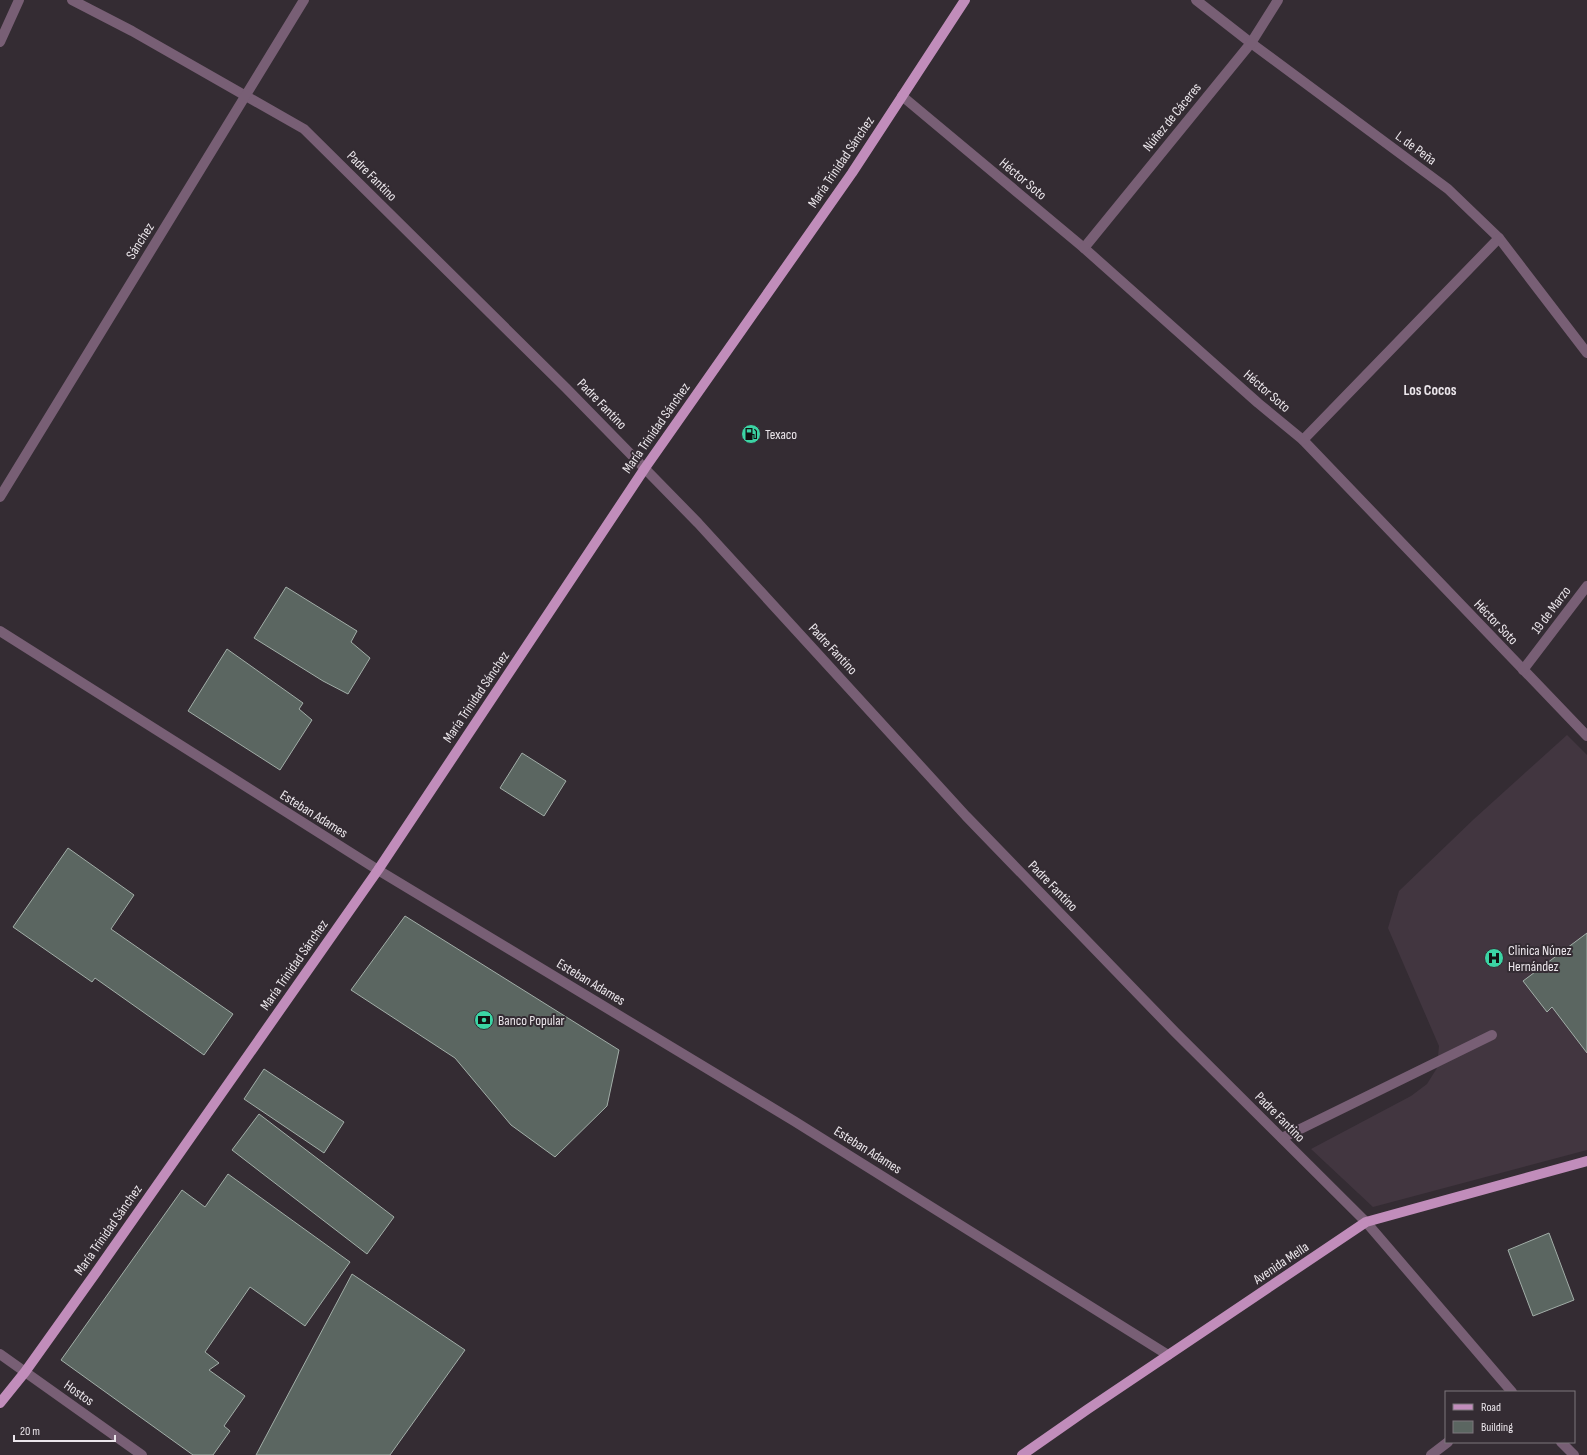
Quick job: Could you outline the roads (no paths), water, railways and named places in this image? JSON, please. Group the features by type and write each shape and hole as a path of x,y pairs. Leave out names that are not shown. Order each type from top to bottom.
{"main road":[{"name":"María Trinidad Sánchez","path":"0,1403 25,1372 102,1264 378,870 645,468 852,173 965,0"},
{"name":"Avenida Mella","path":"1022,1455 1366,1222 1587,1161"}],"street":[{"path":"0,42 19,0"},
{"name":"Padre Fantino","path":"72,0 132,31 304,128 645,468 698,523 966,816 1174,1032 1366,1222 1510,1391"},
{"name":"Sánchez","path":"0,497 304,0"},
{"name":"L. de Peña","path":"1196,0 1250,43 1448,189 1499,238 1540,289 1587,353"},
{"name":"Núñez de Cáceres","path":"1084,248 1250,43 1278,0"},
{"name":"Héctor Soto","path":"902,96 1084,248 1258,403 1303,440 1587,736"},
{"path":"1303,440 1499,238"},
{"name":"19 de Marzo","path":"1523,670 1587,586"},
{"name":"Esteban Adames","path":"0,631 378,870 794,1121 1168,1356"},
{"path":"1282,1138 1492,1035"},
{"name":"Hostos","path":"0,1354 142,1455"},
{"path":"1431,1455 1447,1443"},
{"path":"1562,1443 1574,1455"}],"place":[{"name":"Texaco","path":"751,434"},
{"name":"Clinica Núnez Hernández","path":"1494,958"},
{"name":"Banco Popular","path":"484,1020"}],"district":[{"name":"Los Cocos","path":"1430,390"}]}
